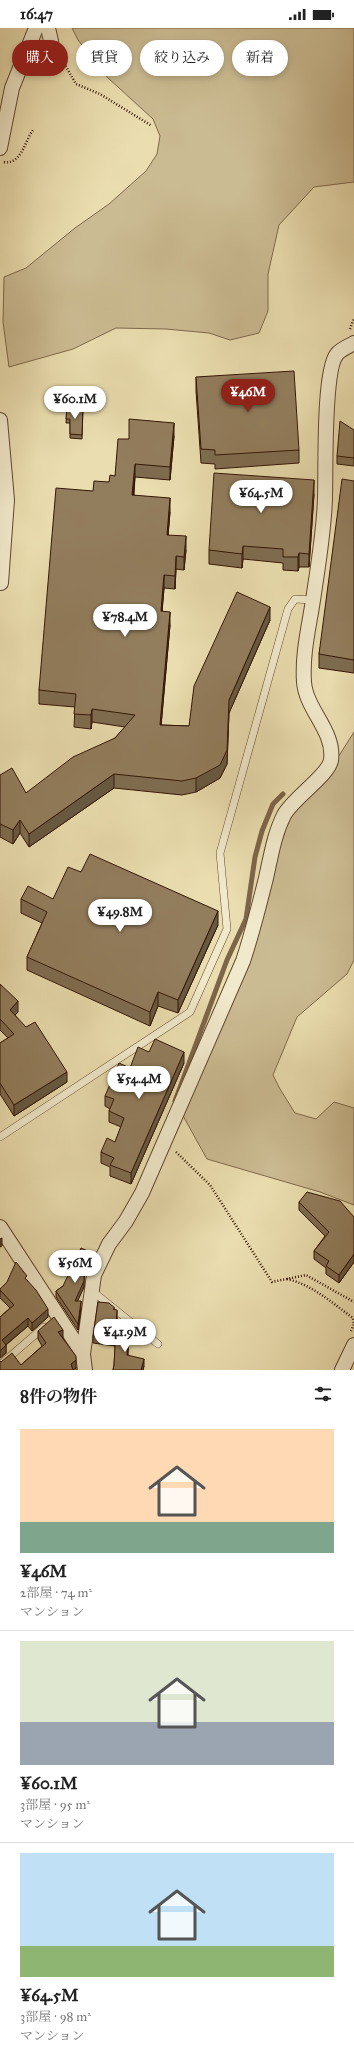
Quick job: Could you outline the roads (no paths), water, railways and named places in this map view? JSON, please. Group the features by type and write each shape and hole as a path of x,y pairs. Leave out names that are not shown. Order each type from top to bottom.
{"street":[{"path":"0,148 12,88 36,28"},
{"path":"85,1370 82,1354 91,1290 97,1266 142,1193 243,961 254,928 277,830 291,805 318,778 331,760 327,735 310,704 304,684 305,649 313,600 325,503 327,401 330,366 337,353 354,343"},
{"path":"0,420 7,500 1,583"},
{"path":"0,1227 82,1354"},
{"path":"342,1370 351,1342"}],"lane":[{"path":"0,1137 190,1012 227,929 220,853 288,609 295,599 313,600"},
{"path":"91,1290 158,1344"},
{"path":"0,1365 57,1316"}],"waterway":[{"path":"175,1101 227,960 246,919 255,857 262,831 273,804 283,794"},
{"path":"60,1330 70,1350"}]}
